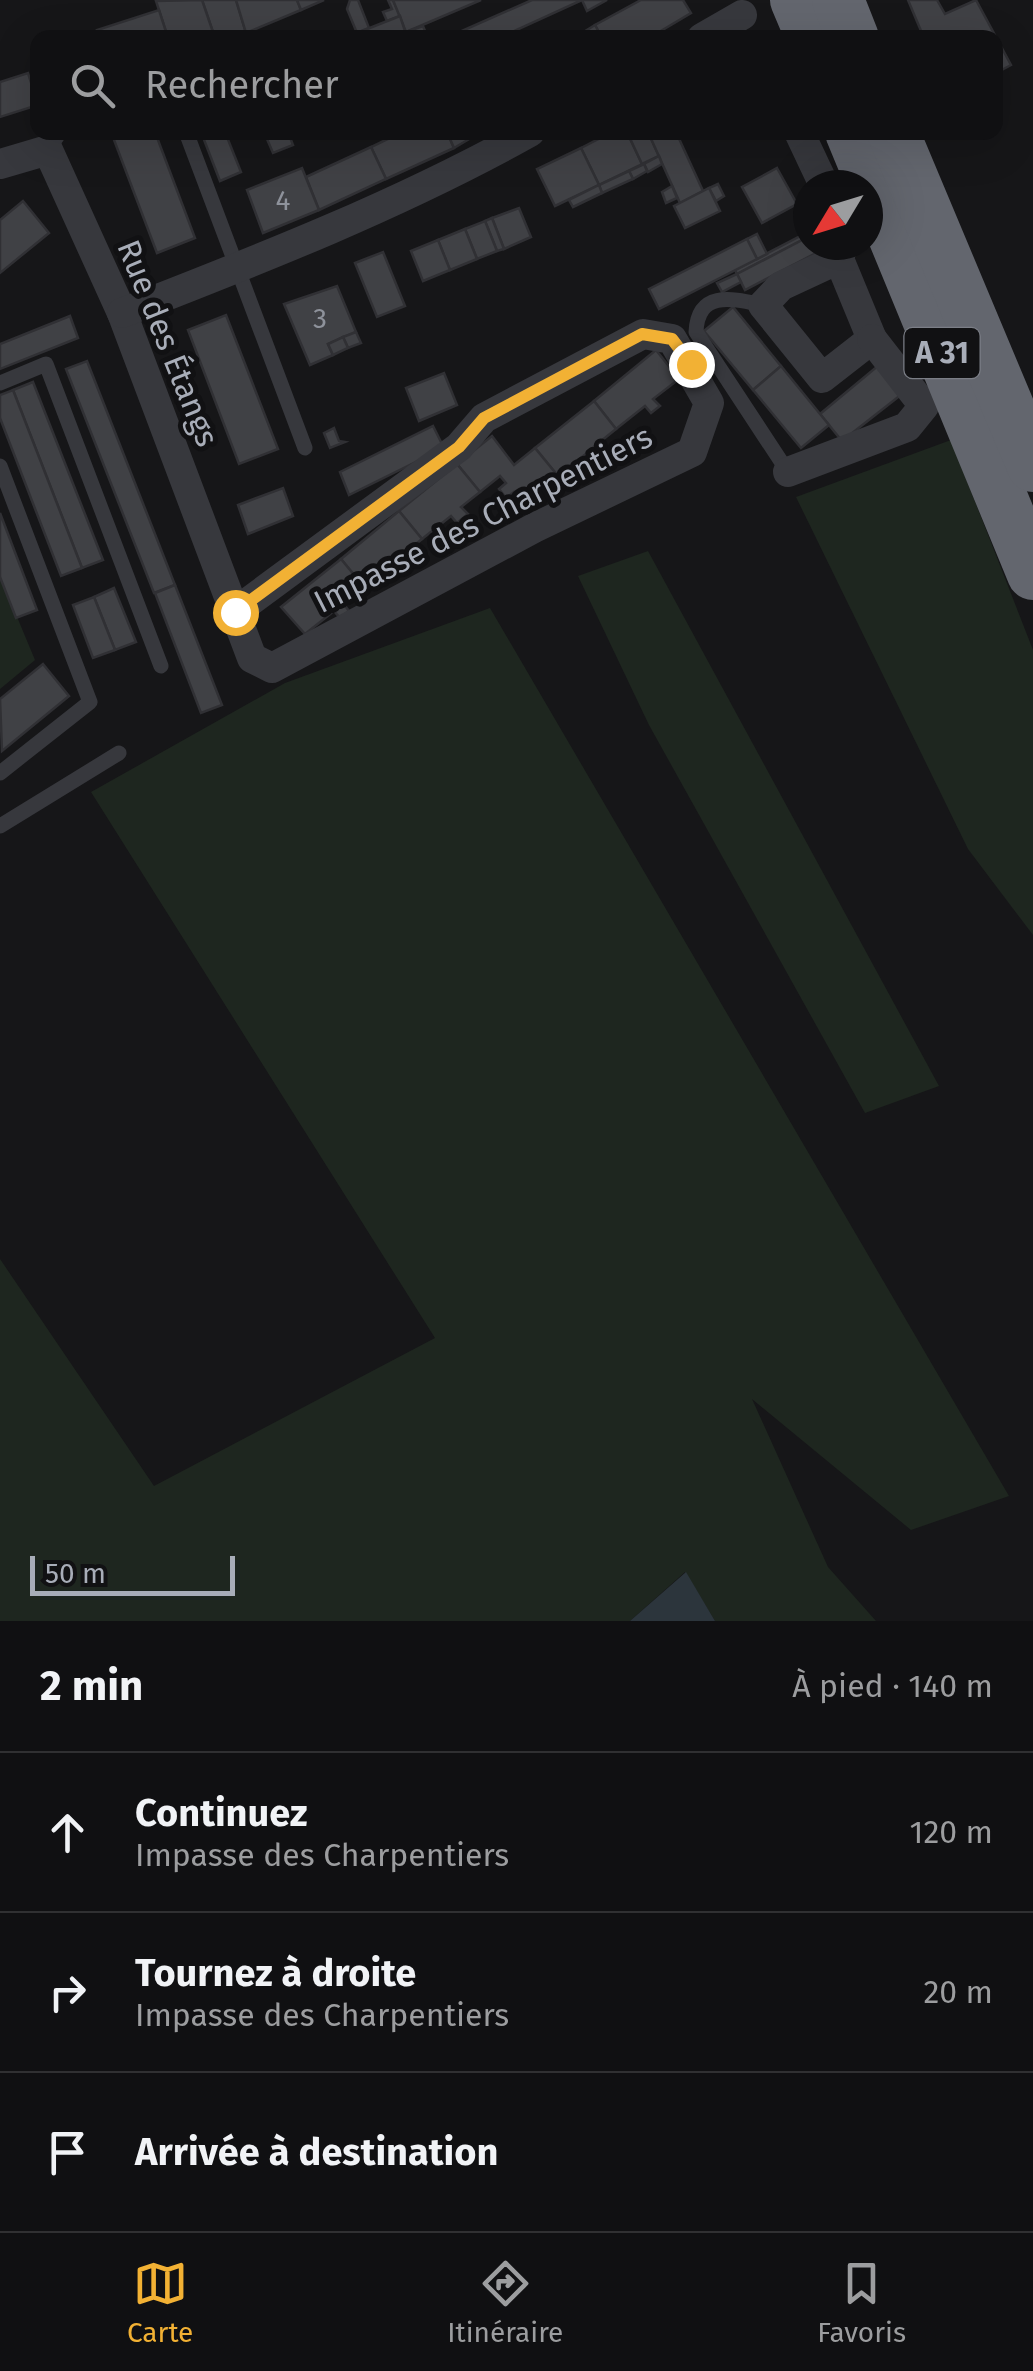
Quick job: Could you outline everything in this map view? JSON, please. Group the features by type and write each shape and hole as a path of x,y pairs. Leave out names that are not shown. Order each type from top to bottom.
{"highway":[{"path":"796,0 809,30"},
{"path":"838,0 850,30"},
{"name":"A 31","path":"854,140 1033,574"},
{"name":"A 31","path":"896,140 1033,466"}],"street":[{"path":"718,30 743,18"},
{"path":"122,313 452,176 516,140"},
{"path":"803,140 817,170"},
{"path":"0,164 54,141"},
{"name":"Rue des Étangs","path":"54,141 218,564"},
{"path":"827,260 781,286 764,305 822,378 872,340"},
{"path":"788,472 908,427 924,406 872,340 844,260"},
{"name":"Impasse des Charpentiers","path":"218,564 235,612 252,658 272,668 534,528 692,452 709,402 691,364 672,339 642,334 484,418 459,447 235,612"}],"lane":[{"path":"189,140 305,448"},
{"path":"764,305 722,296 712,300 697,321 696,332 788,472"},
{"path":"0,383 46,364 161,666"},
{"path":"0,466 90,702 0,773"},
{"path":"0,826 119,754"}],"shaded area":[{"path":"951,440 1033,650 1033,935 968,849 796,497"},
{"path":"648,551 939,1086 865,1113 649,725 578,576"},
{"path":"0,576 35,660 0,689"},
{"path":"490,608 1009,1496 911,1530 752,1399 828,1567 876,1621 715,1621 685,1572 630,1621 0,1621 0,1259 154,1486 435,1338 91,792 285,683"},
{"path":"686,1572 715,1621 630,1621"}],"building":[{"path":"202,0 236,0 245,30 212,30"},
{"path":"202,0 212,30 165,30 156,1"},
{"path":"236,0 297,0 301,10 245,30"},
{"path":"297,0 324,0 301,10"},
{"path":"350,0 358,0 369,28 356,30 347,9"},
{"path":"388,0 393,0 400,16 387,21 383,12 392,9"},
{"path":"393,0 481,0 411,30 405,30"},
{"path":"532,0 582,0 516,30 464,30"},
{"path":"582,0 607,0 587,11"},
{"path":"641,0 683,0 691,13 662,30 598,30 595,25"},
{"path":"908,0 937,0 945,14 976,0 992,30 921,30"},
{"path":"159,10 165,30 97,30"},
{"path":"400,16 405,30 365,30"},
{"path":"1003,50 1011,65 1003,69"},
{"path":"28,73 30,108 0,117 0,82"},
{"path":"114,140 158,140 195,238 157,253"},
{"path":"204,140 228,140 241,172 220,181"},
{"path":"267,140 291,140 293,145 273,153"},
{"path":"385,140 450,140 454,148 386,179 371,147"},
{"path":"450,140 468,140 454,148"},
{"path":"596,140 631,140 642,164 599,185 581,148"},
{"path":"631,140 652,140 659,156 642,164"},
{"path":"652,140 680,140 703,191 680,203"},
{"path":"371,147 386,179 319,210 306,177"},
{"path":"581,148 599,185 555,206 537,169"},
{"path":"659,156 662,164 648,172 644,164"},
{"path":"644,164 647,171 633,179 629,171"},
{"path":"302,168 319,210 263,233 247,190"},
{"path":"777,168 793,197 793,206 762,223 742,187"},
{"path":"629,171 633,179 602,193 599,185"},
{"path":"718,184 724,196 716,201 709,188"},
{"path":"599,185 602,193 573,207 569,200"},
{"path":"672,186 677,198 666,203 662,192"},
{"path":"709,188 720,211 685,228 674,206"},
{"path":"23,201 49,233 0,273 0,220"},
{"path":"519,208 531,237 504,249 492,218"},
{"path":"492,218 504,249 497,251 485,221"},
{"path":"485,221 497,251 477,259 465,229"},
{"path":"465,229 477,259 450,270 438,240"},
{"path":"757,234 767,254 757,259 747,239"},
{"path":"747,239 757,259 659,309 649,289"},
{"path":"438,240 450,270 423,281 411,251"},
{"path":"793,240 793,245 737,274 735,270"},
{"path":"793,245 793,260 803,260 745,290 737,274"},
{"path":"383,252 405,306 377,317 355,263"},
{"path":"737,274 741,282 722,292 717,283"},
{"path":"337,286 356,332 328,344 333,355 310,365 284,304"},
{"path":"733,307 781,366 753,390 704,331"},
{"path":"226,315 278,449 239,464 188,330"},
{"path":"70,316 78,338 0,369 0,344"},
{"path":"356,332 361,343 348,348 343,337"},
{"path":"343,337 348,348 333,355 328,344"},
{"path":"656,350 679,379 653,399 660,406 651,413 645,406 616,429 594,401"},
{"path":"87,361 175,585 154,593 66,369"},
{"path":"879,365 902,394 842,441 820,414"},
{"path":"781,366 829,425 801,448 753,390"},
{"path":"444,373 457,405 419,421 406,388"},
{"path":"33,382 103,560 82,568 13,390"},
{"path":"13,390 82,568 61,576 0,418 0,395"},
{"path":"594,401 616,429 595,446 601,453 593,460 587,453 558,476 535,448"},
{"path":"433,426 444,448 349,495 340,472"},
{"path":"334,428 339,441 345,442 330,448 324,433"},
{"path":"492,436 514,465 535,448 558,476 523,504 514,492 506,498 499,489 506,483 500,476 480,492 457,464"},
{"path":"457,464 480,492 461,507 468,514 457,523 451,516 422,539 399,511"},
{"path":"283,488 293,516 248,534 238,505"},
{"path":"399,511 422,539 401,556 407,563 399,570 392,563 364,587 341,559"},
{"path":"0,513 37,610 16,618 0,577"},
{"path":"341,559 364,587 343,603 349,611 340,618 334,611 305,634 281,607"},
{"path":"175,585 222,705 201,713 155,593"},
{"path":"114,588 136,642 115,650 94,597"},
{"path":"94,597 115,650 93,658 73,605"},
{"path":"43,664 69,696 2,751 0,699"}],"route":[{"path":"235,612 459,447 484,418 642,334 672,339 691,364"}]}
